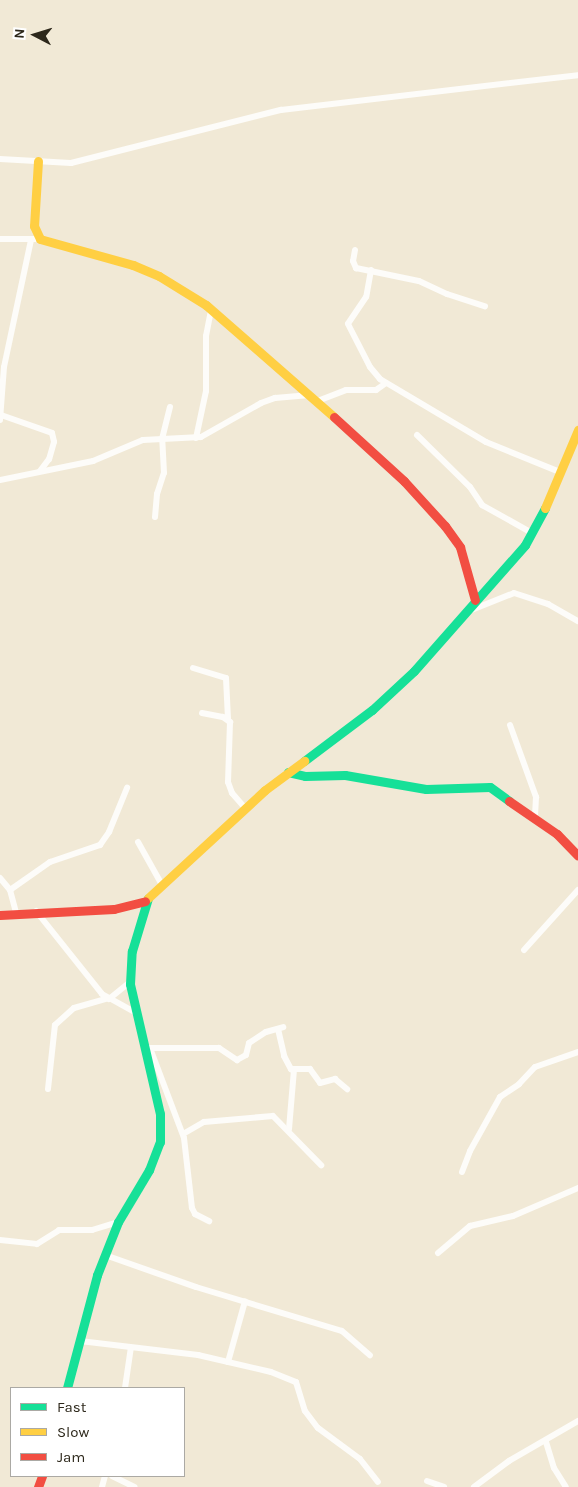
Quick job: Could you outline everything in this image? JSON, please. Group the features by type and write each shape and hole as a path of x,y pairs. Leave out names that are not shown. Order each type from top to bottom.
{"street":[{"path":"0,159 60,164 87,161 281,110 578,75"},
{"path":"38,161 34,226 36,240 4,367 0,417 52,433 52,450 40,471"},
{"path":"0,239 36,240 133,265 159,276 211,310 259,348 307,395 404,481 445,526 460,547 475,600"},
{"path":"355,250 354,267 419,281 447,294 485,306"},
{"path":"371,270 366,297 348,324 370,367 386,384 486,442 560,472"},
{"path":"196,438 206,390 206,336 211,310"},
{"path":"315,402 346,390 376,390 386,384"},
{"path":"0,480 102,458 135,442 196,438 212,432 261,403 275,398 307,395"},
{"path":"155,517 158,488 164,473 162,439 170,407"},
{"path":"0,915 36,911 114,909 145,901 245,808 288,772 372,710 414,671 475,600 512,564 532,533 578,430"},
{"path":"417,435 470,487 482,505 532,533"},
{"path":"463,614 514,593 548,604 578,621"},
{"path":"193,668 226,678 228,719 232,739 228,782 232,793 245,808"},
{"path":"202,713 228,719"},
{"path":"510,726 536,797 535,819"},
{"path":"288,772 305,776 345,775 426,789 490,787 535,819 578,856"},
{"path":"10,890 50,862 100,845 109,832 127,788"},
{"path":"138,842 162,885"},
{"path":"0,878 10,890 16,913"},
{"path":"524,950 578,890"},
{"path":"145,901 137,926 130,982 136,1013 183,1134 192,1208 209,1221"},
{"path":"36,911 91,982 108,999 136,1013"},
{"path":"48,1089 55,1025 74,1008 108,999 130,982"},
{"path":"148,1048 219,1048 237,1060 246,1055 249,1044 280,1028 284,1056 294,1070 289,1129"},
{"path":"67,1387 105,1255 118,1222 149,1170 160,1142 160,1114 148,1048"},
{"path":"462,1172 470,1151 500,1097 516,1086 534,1067 578,1052"},
{"path":"294,1070 310,1069 320,1083 335,1079 347,1090"},
{"path":"183,1134 204,1122 265,1115 273,1116 289,1129 321,1165"},
{"path":"438,1253 470,1226 513,1216 578,1188"},
{"path":"0,1240 37,1244 59,1230 92,1230 118,1222"},
{"path":"105,1255 342,1331 370,1355"},
{"path":"228,1362 244,1301"},
{"path":"80,1341 228,1362 271,1372 297,1383 305,1411 318,1428 360,1458 378,1482"},
{"path":"125,1387 131,1347"},
{"path":"474,1487 509,1461 546,1442 578,1421"},
{"path":"546,1442 554,1468 566,1487"},
{"path":"114,1477 135,1487"},
{"path":"427,1481 444,1487"}],"traffic: fast":[{"path":"304,761 372,710 414,671 525,545 545,508"},
{"path":"288,772 305,776 345,775 426,789 490,787 509,801"},
{"path":"67,1387 97,1275 118,1222 149,1170 160,1142 160,1114 130,984 132,951 148,898"}],"traffic: slow":[{"path":"38,161 34,226 40,239 133,265 159,276 206,305 334,417"},
{"path":"545,508 578,430"},
{"path":"148,898 265,790 304,761"}],"traffic: jam":[{"path":"334,417 404,481 445,526 460,547 475,600"},
{"path":"509,801 557,834 578,856"},
{"path":"0,915 114,909 145,901"},
{"path":"38,1487 42,1477"}]}
